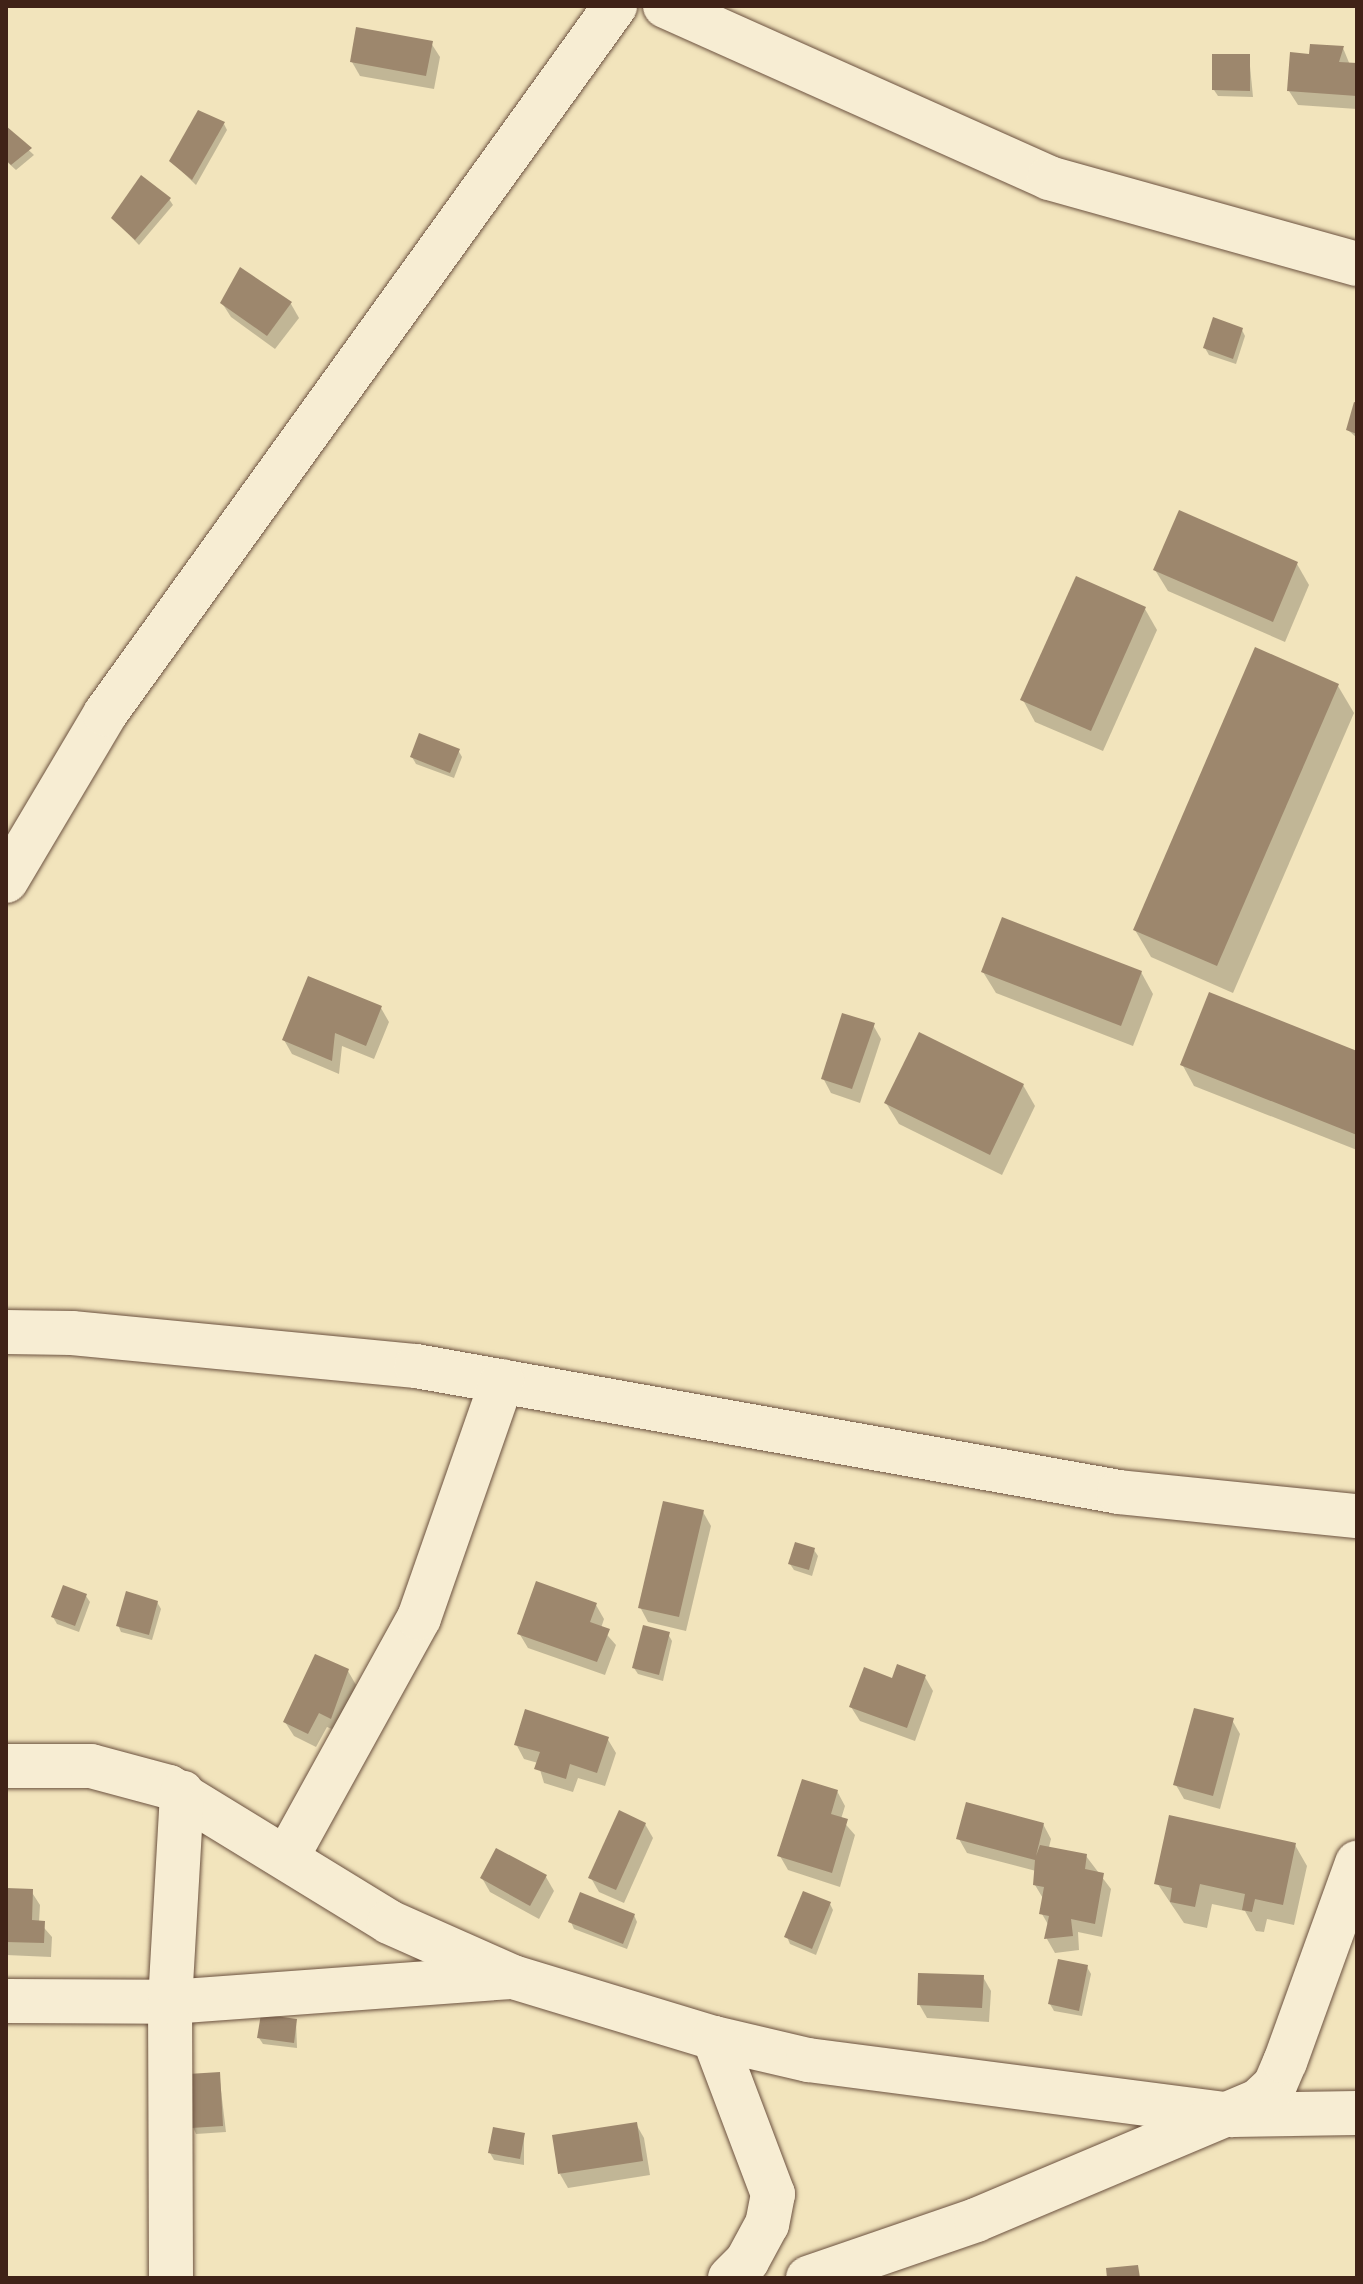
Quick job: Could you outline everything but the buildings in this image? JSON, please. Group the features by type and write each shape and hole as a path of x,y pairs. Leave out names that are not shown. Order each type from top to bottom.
{"street":[{"path":"6,881 105,714 615,6"},
{"path":"665,6 1049,178 1357,264"},
{"path":"6,1332 72,1333 400,1365 1119,1492 1357,1516"},
{"path":"287,1857 419,1618 502,1381"},
{"path":"6,1766 91,1766 182,1792 389,1922 513,1977 714,2038 808,2060 930,2079 1232,2115 1357,2113"},
{"path":"171,2278 170,2002 182,1792"},
{"path":"808,2278 976,2220 1232,2115 1275,2085 1357,1863"},
{"path":"6,2001 170,2002 513,1977"},
{"path":"714,2038 773,2194 767,2224 747,2261 730,2278"}]}
